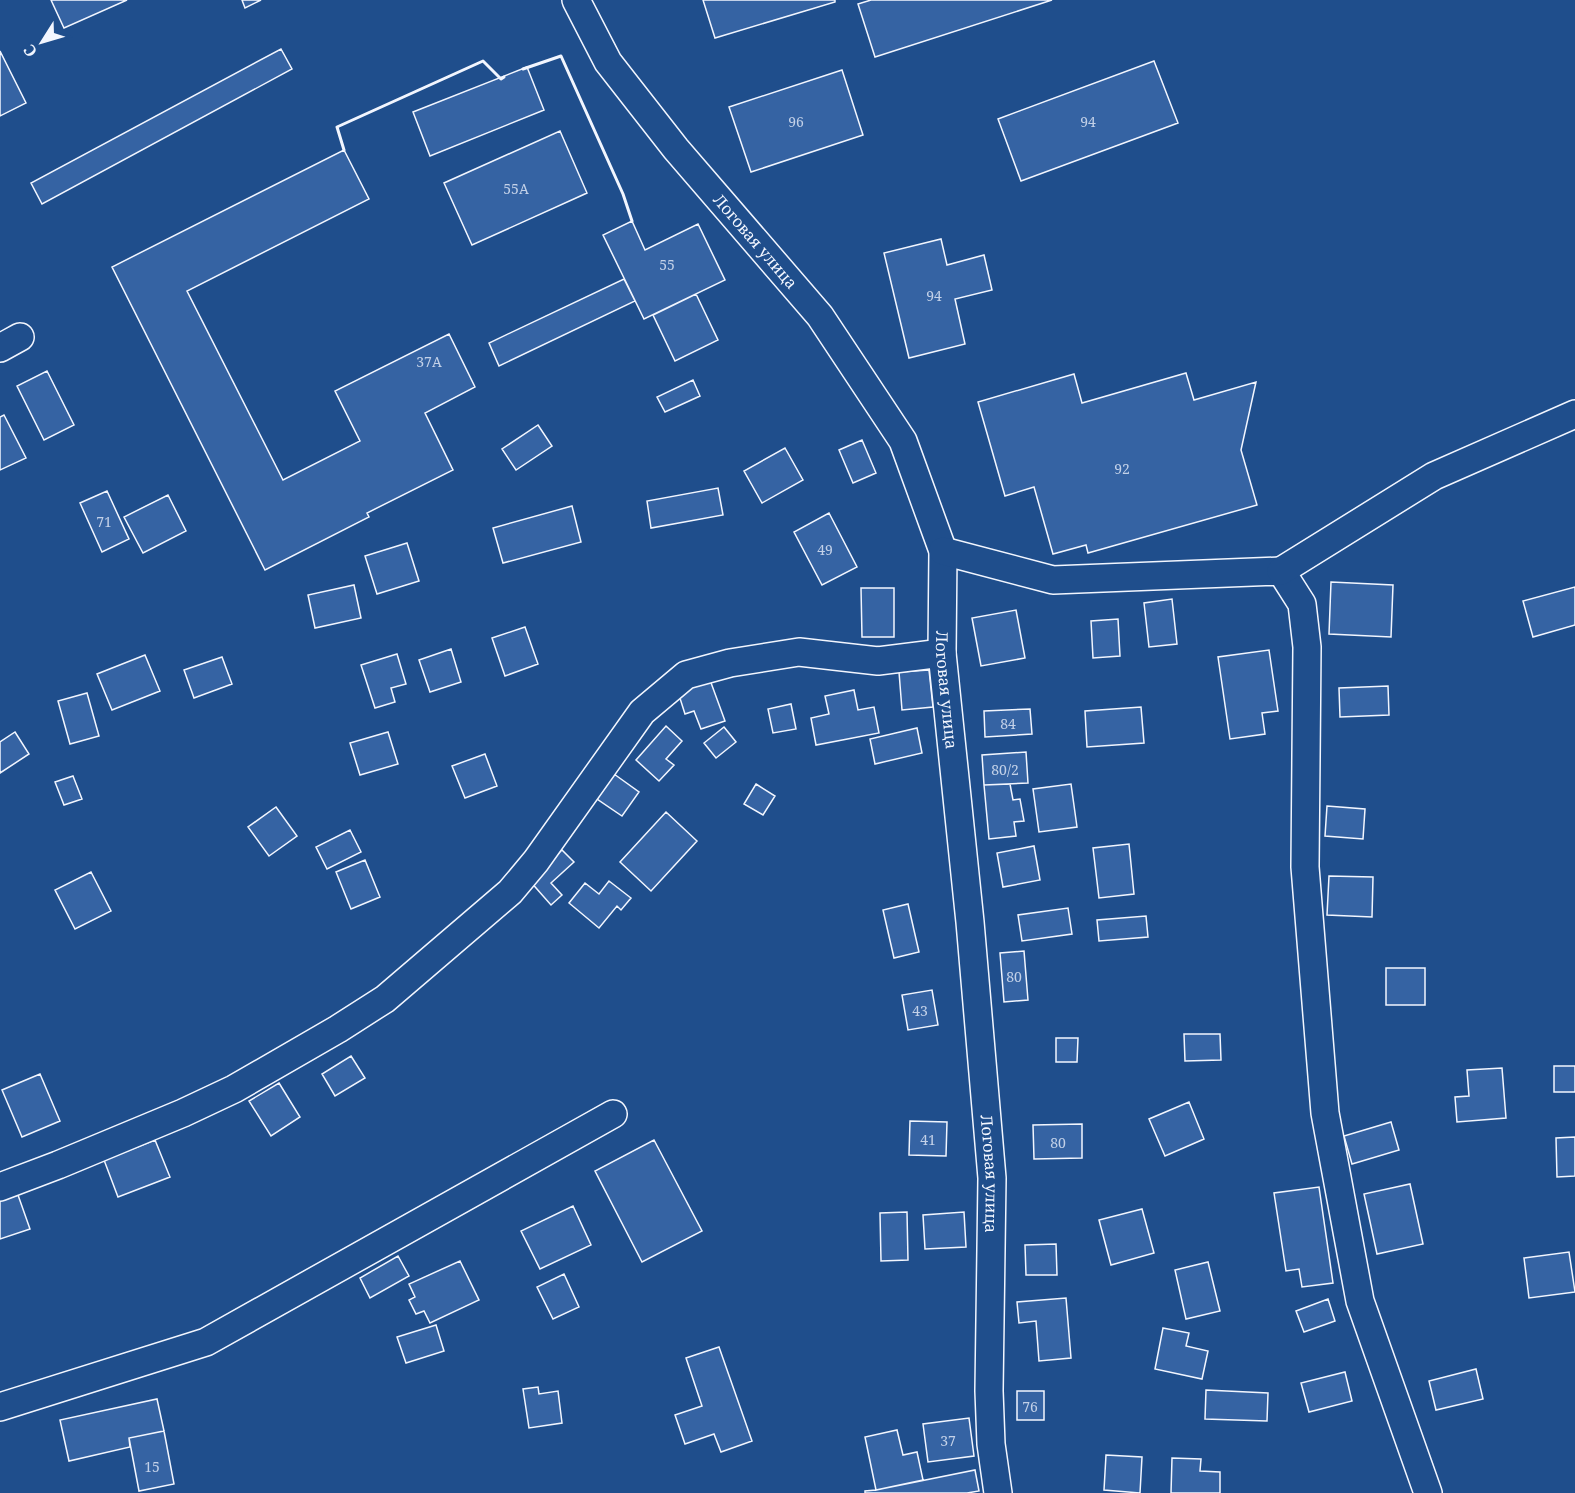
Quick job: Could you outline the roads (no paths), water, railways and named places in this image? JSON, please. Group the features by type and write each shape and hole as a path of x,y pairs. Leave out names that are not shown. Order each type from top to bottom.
{"street":[{"name":"Логовая улица","path":"576,0 608,62 676,149 820,316 903,441 943,551 942,654 970,922 992,1178 989,1391 991,1444 998,1493"},
{"path":"943,551 1053,580 1281,571 1434,476 1575,414"},
{"path":"1281,571 1302,604 1307,647 1305,867 1325,1113 1360,1301 1428,1493"},
{"path":"0,1187 58,1165 234,1089 385,999 510,892 536,861 642,712 686,675 730,663 800,652 878,661 942,654"},
{"path":"0,1407 206,1342 613,1114"}]}
